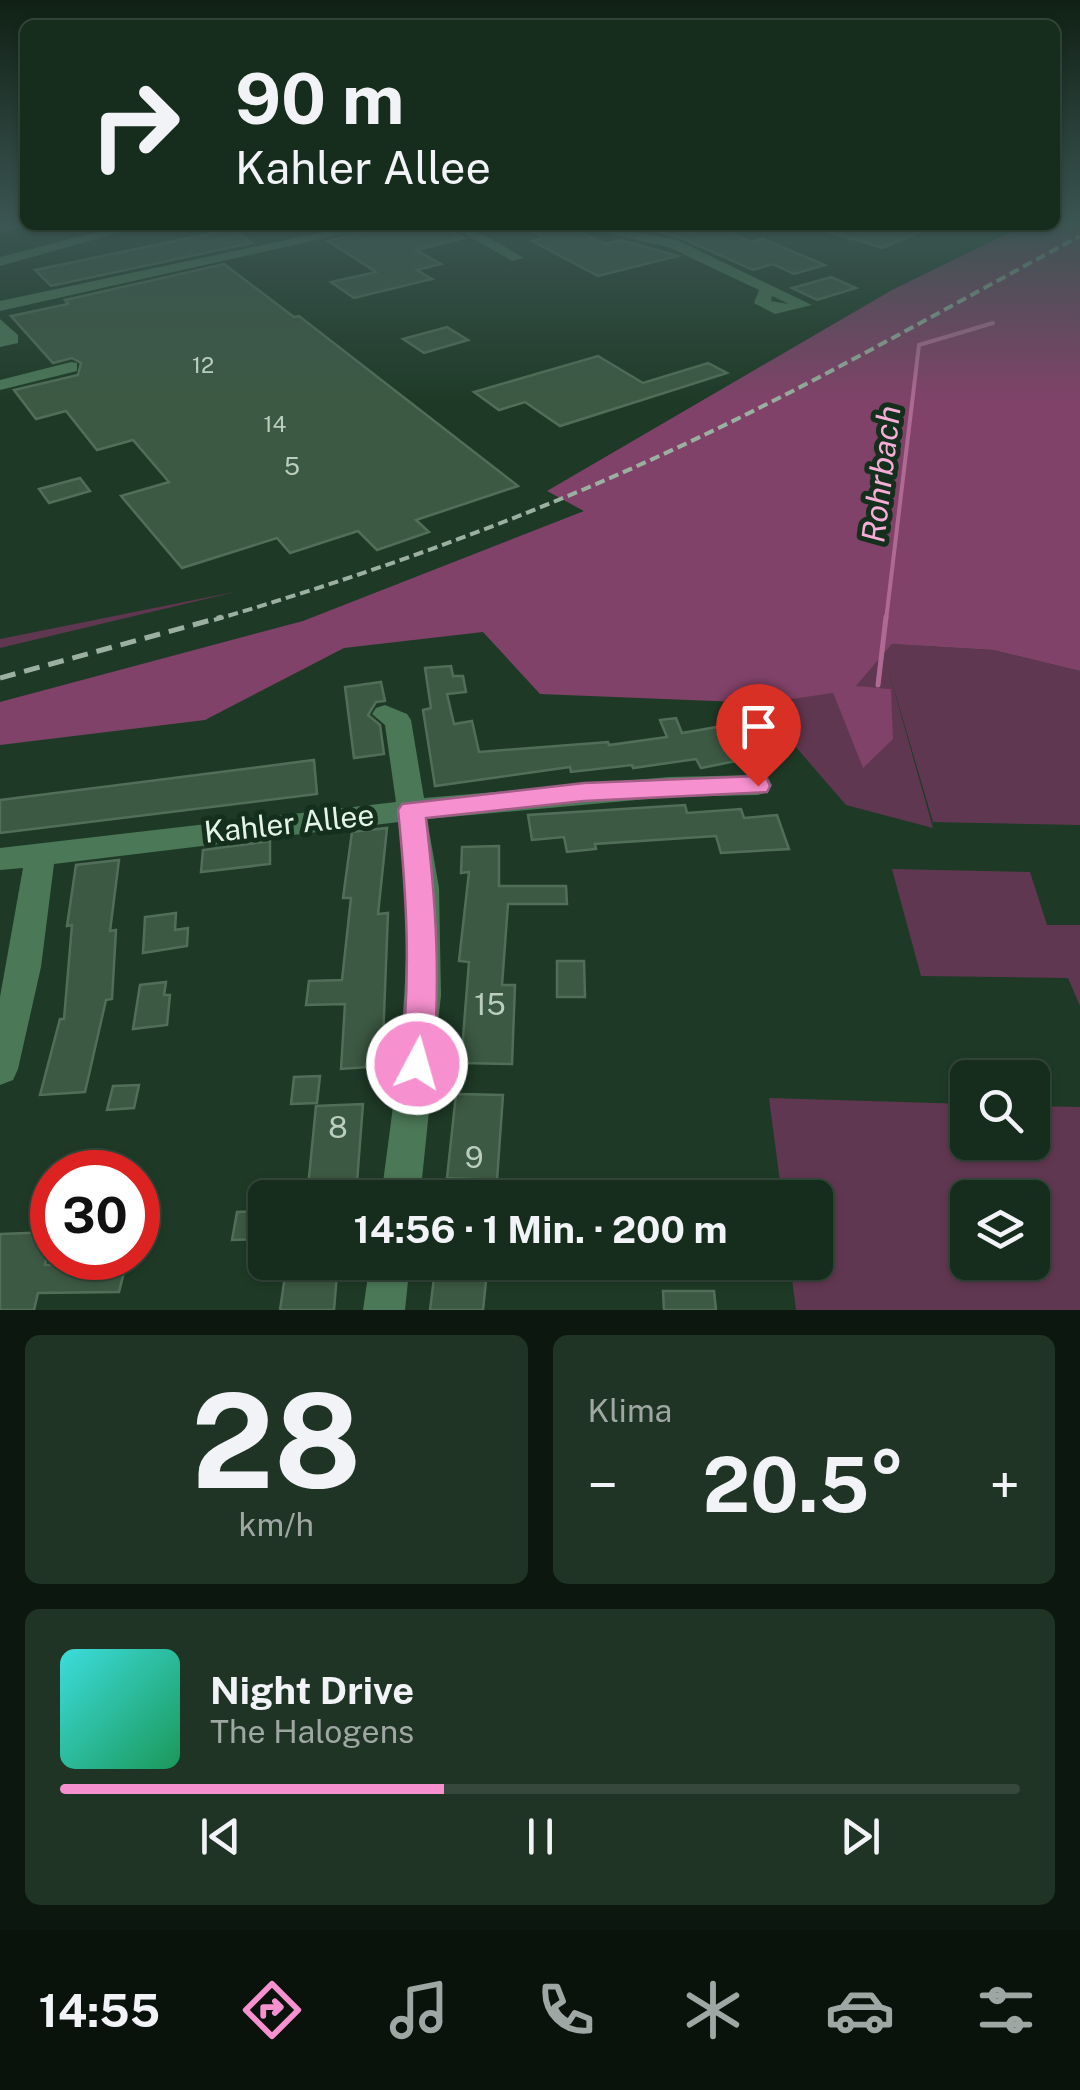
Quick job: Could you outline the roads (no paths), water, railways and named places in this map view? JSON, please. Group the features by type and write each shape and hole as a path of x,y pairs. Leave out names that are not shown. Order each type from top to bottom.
{"street":[{"path":"0,306 111,282"},
{"path":"754,282 768,289"},
{"path":"0,324 12,339 0,342"},
{"path":"0,385 71,367"},
{"path":"386,714 398,720 422,888 424,995 402,1180"},
{"name":"Kahler Allee","path":"0,859 584,792 758,786"},
{"path":"0,1069 24,968 40,853"},
{"path":"384,1310 388,1280"}],"waterway":[{"name":"Rohrbach","path":"886,620 919,345 993,323"},
{"name":"Rohrbach","path":"878,685 886,617"}],"railway":[{"path":"214,620 462,538 584,489 799,388 995,282"},
{"path":"0,678 222,617"}]}
